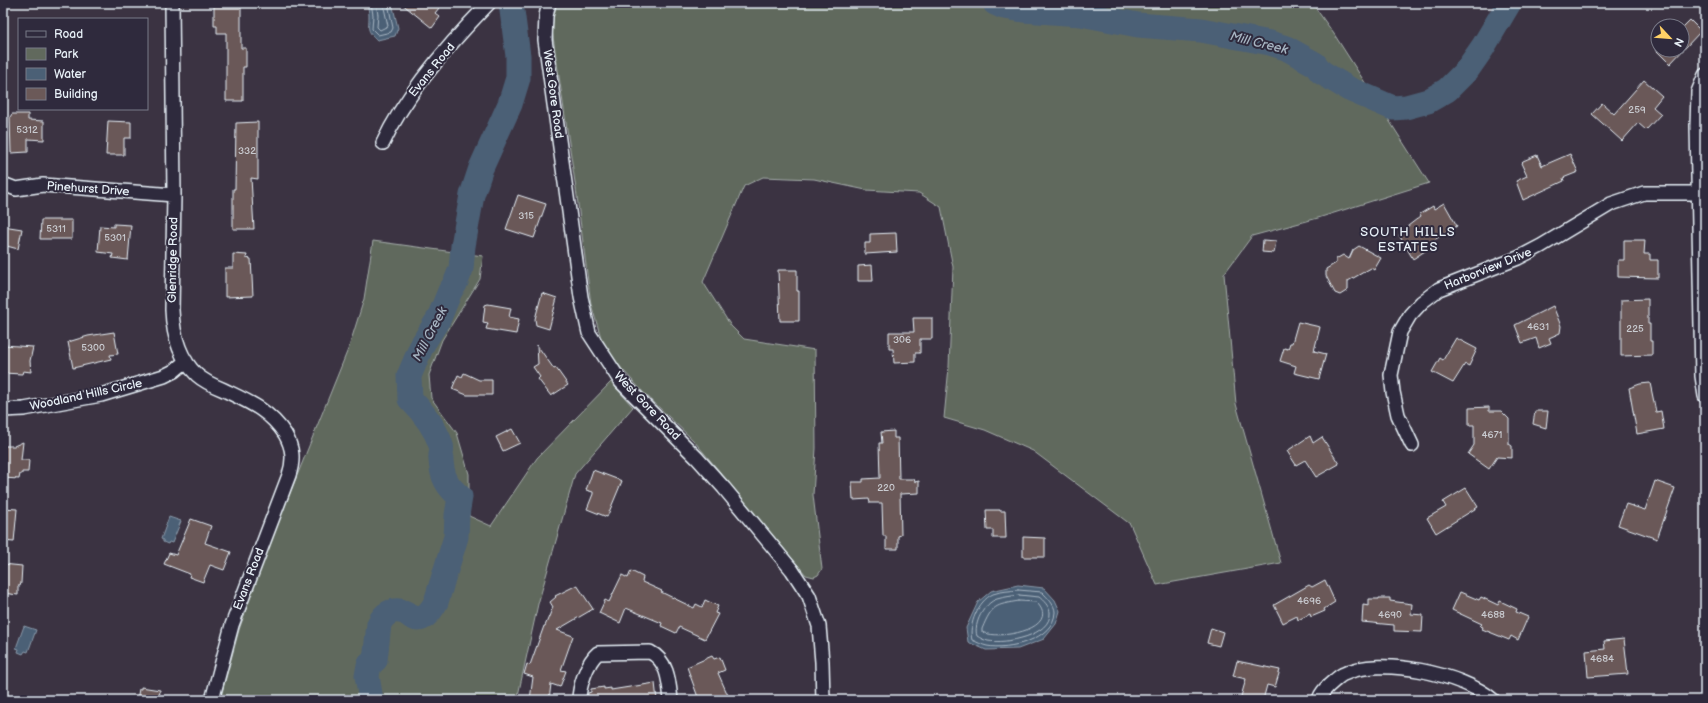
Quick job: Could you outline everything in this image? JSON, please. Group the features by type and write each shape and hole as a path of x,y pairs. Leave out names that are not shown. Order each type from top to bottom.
{"street":[{"name":"Glenridge Road","path":"172,3 174,195 173,319 178,345 186,361 196,374 207,382 250,402 267,413 287,438 291,447 293,460"},
{"name":"Evans Road","path":"383,143 398,114 411,95 457,38 489,3"},
{"name":"West Gore Road","path":"549,3 545,40 581,297 589,333 621,382 697,458 724,488 792,570 809,596 819,626 824,700"},
{"path":"1705,75 1698,92 1702,157 1699,193 1702,376 1705,396"},
{"name":"Pinehurst Drive","path":"3,184 16,189 43,185 174,195"},
{"name":"Harborview Drive","path":"1412,445 1398,415 1392,392 1391,375 1400,332 1410,315 1422,302 1439,289 1518,258 1536,249 1560,236 1611,204 1644,193 1699,193"},
{"name":"Woodland Hills Circle","path":"3,410 24,409 78,400 108,393 174,372 186,361"},
{"name":"Evans Road","path":"212,700 232,625 289,475 293,460"},
{"path":"579,700 582,680 594,656 598,653 650,652 655,654 665,667 671,700"},
{"path":"1319,700 1320,695 1330,684 1344,674 1363,668 1378,667 1402,668 1443,675 1462,681 1479,689 1493,700"}],"green space":[{"path":"559,3 1312,3 1334,34 1429,183 1318,218 1252,236 1224,274 1236,404 1281,563 1157,585 1130,524 1033,451 985,430 944,418 949,367 953,267 941,207 919,193 866,190 814,179 763,177 744,186 703,282 731,326 744,339 815,350 816,448 813,495 822,569 818,575 814,577 806,575 694,441 642,391 614,360 602,341 591,304 576,189 552,30 554,9"},
{"path":"373,241 483,256 480,279 442,340 429,375 431,398 457,433 469,474 469,516 491,526 537,458 611,382 633,407 575,474 538,604 517,700 220,700 239,630 263,560 349,347 364,299"}],"water":[{"path":"367,3 392,3 398,28 395,36 377,40 371,34 369,29"},
{"path":"169,517 181,521 172,543 169,542 168,544 163,542 161,539"},
{"path":"1018,585 1044,588 1055,600 1060,611 1056,624 1044,639 1018,649 986,650 968,642 966,628 978,602 991,591"},
{"path":"24,626 36,630 28,652 25,651 23,654 18,652 19,649 16,648"}],"building":[{"path":"401,3 443,3 435,13 440,17 432,28"},
{"path":"214,6 241,6 241,48 246,48 246,67 243,67 243,101 226,101 226,33 217,33 217,26 214,26"},
{"path":"1690,20 1701,31 1690,43"},
{"path":"1664,58 1676,58 1670,64"},
{"path":"1644,80 1662,96 1653,107 1661,114 1646,130 1638,123 1622,141 1592,114 1602,103 1614,114"},
{"path":"12,114 28,114 28,120 44,121 44,140 28,139 28,152 11,153 10,117"},
{"path":"108,121 131,122 131,138 124,138 124,155 106,155"},
{"path":"258,122 258,179 251,178 254,229 233,229 236,123"},
{"path":"1570,154 1578,172 1563,178 1564,181 1523,200 1516,181 1527,176 1521,163 1523,161 1537,155 1542,166"},
{"path":"518,195 546,204 534,238 506,229"},
{"path":"1444,203 1457,226 1426,245 1428,249 1413,259 1399,235 1405,232 1408,226 1421,216 1420,214 1433,206 1434,209"},
{"path":"41,220 72,220 72,239 40,239"},
{"path":"114,224 131,225 128,260 112,258 113,254 98,252 100,226 114,227"},
{"path":"3,226 22,229 18,249 3,245"},
{"path":"896,233 897,252 865,254 865,243 870,243 870,234"},
{"path":"1263,240 1276,241 1274,253 1262,252"},
{"path":"1624,240 1645,240 1644,254 1650,254 1650,260 1658,260 1658,278 1618,277 1618,260 1624,260"},
{"path":"1359,246 1381,258 1374,270 1371,268 1348,281 1348,290 1340,295 1335,293 1326,276 1326,269 1336,263 1336,259 1343,255 1349,259 1353,250"},
{"path":"233,254 247,255 246,258 251,259 253,296 225,297 225,268 233,268"},
{"path":"872,265 873,281 858,281 858,266"},
{"path":"778,270 797,270 799,321 780,321"},
{"path":"542,293 557,298 549,329 536,325 535,319"},
{"path":"1648,299 1648,324 1650,324 1652,355 1621,356 1621,300"},
{"path":"488,304 511,308 509,317 519,319 516,334 486,329 488,323 483,322 485,305"},
{"path":"1553,306 1561,326 1560,333 1549,338 1551,343 1539,348 1536,338 1522,343 1515,325"},
{"path":"913,318 932,318 932,339 920,339 920,353 915,353 915,362 894,363 893,349 889,349 889,332 914,332"},
{"path":"1298,322 1320,327 1314,351 1326,354 1319,379 1294,373 1296,366 1280,361 1284,348 1288,349 1290,343 1292,343"},
{"path":"114,332 118,354 110,355 111,359 73,368 68,342 88,336"},
{"path":"1456,338 1477,349 1469,366 1465,364 1453,383 1432,372 1440,358 1443,360"},
{"path":"3,345 33,347 30,361 31,372 23,371 22,374 3,373"},
{"path":"537,345 554,369 556,368 568,385 551,396 538,379 540,377 533,367 538,364"},
{"path":"464,373 479,380 492,380 492,395 467,395 452,389 458,375 462,377"},
{"path":"1650,383 1656,412 1661,411 1664,429 1637,434 1629,388 1640,384"},
{"path":"1489,407 1489,411 1501,411 1509,419 1509,444 1512,446 1512,458 1497,457 1489,469 1468,454 1474,445 1474,425 1469,425 1469,408"},
{"path":"1535,411 1548,411 1546,428 1533,424"},
{"path":"512,429 520,443 503,451 496,437"},
{"path":"894,431 894,438 898,438 899,479 914,479 915,482 919,481 919,493 900,494 901,535 898,536 898,549 886,549 886,536 883,536 882,503 870,503 869,499 853,500 852,482 863,482 863,479 880,478 879,443 882,443 881,432"},
{"path":"1310,436 1313,443 1322,437 1339,464 1316,477 1305,460 1296,465 1287,451"},
{"path":"23,442 21,460 29,460 28,472 22,472 19,479 3,478 3,446 14,446"},
{"path":"593,470 622,481 607,517 587,509 593,492 586,490"},
{"path":"1655,481 1675,488 1657,539 1618,525 1626,504 1645,510"},
{"path":"1466,488 1478,507 1436,533 1427,518 1446,507 1443,502"},
{"path":"3,508 17,509 14,542 3,541"},
{"path":"986,510 1005,511 1006,538 993,538 993,530 987,530"},
{"path":"191,519 211,526 205,543 231,552 224,570 210,565 203,582 189,577 190,574 164,564 169,553 176,555"},
{"path":"1023,537 1045,538 1045,557 1023,557"},
{"path":"3,564 22,566 21,583 20,586 18,586 18,595 3,593"},
{"path":"631,571 643,577 642,582 694,608 696,604 702,607 705,600 718,606 715,613 718,614 705,639 679,627 676,633 661,626 662,623 626,608 620,623 599,613 605,600 609,602 622,575 628,578"},
{"path":"1325,580 1335,602 1324,609 1325,611 1311,617 1310,614 1298,620 1297,616 1283,623 1274,605 1309,585 1312,587"},
{"path":"577,585 593,609 557,630 573,636 561,670 566,671 560,687 551,684 549,700 530,700 533,677 524,674 527,664 530,665 544,626 553,607 550,602 556,597 555,596"},
{"path":"1460,592 1479,600 1481,597 1498,605 1500,601 1517,609 1516,612 1528,617 1518,640 1511,636 1509,640 1482,629 1483,627 1480,626 1482,624 1452,610"},
{"path":"1390,598 1390,601 1412,604 1411,614 1423,615 1422,632 1394,631 1394,625 1362,622 1363,605 1369,606 1369,599"},
{"path":"1211,628 1223,632 1219,646 1207,643"},
{"path":"1624,639 1628,674 1588,677 1586,651 1605,649 1604,641"},
{"path":"712,656 714,659 720,657 725,670 718,673 730,700 699,700 687,667"},
{"path":"1237,661 1280,670 1275,687 1267,685 1263,700 1240,700 1246,679 1233,676"},
{"path":"655,683 657,700 587,700 588,693 591,692 591,689 604,687 604,689 611,688 611,690"},
{"path":"141,687 160,690 159,700 137,700 139,689 141,689"}],"waterway":[{"name":"Mill Creek","path":"371,700 367,676 369,665 375,660 379,624 383,617 392,611 400,611 407,613 412,617 420,618 432,609 436,602 456,537 460,497 452,489 444,476 441,458 442,447 432,426 410,399 409,376 422,345 439,318 461,269 463,246 472,195 481,168 510,104 518,78 518,56 511,3"},
{"name":"Mill Creek","path":"995,3 1004,7 1023,10 1081,14 1138,25 1201,30 1270,43 1286,48 1315,64 1321,72 1349,89 1393,108 1406,107 1428,101 1447,90 1467,70 1483,47 1509,3"}],"district":[{"name":"SOUTH HILLS ESTATES","path":"1408,240"}]}
